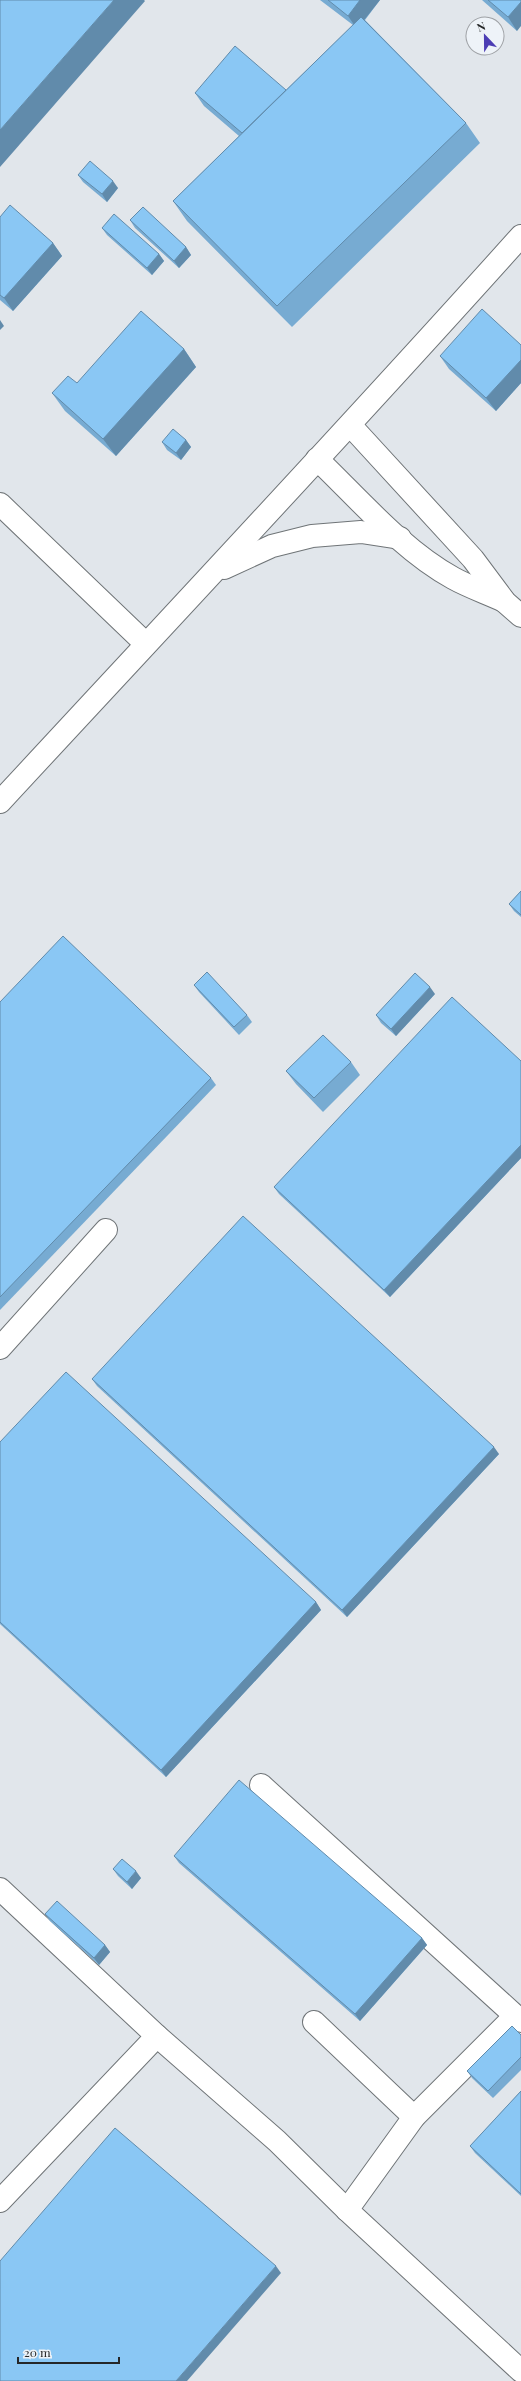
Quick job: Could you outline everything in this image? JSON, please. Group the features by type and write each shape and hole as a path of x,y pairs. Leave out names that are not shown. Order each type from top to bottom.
{"lane":[{"path":"0,802 146,644 216,572 521,236"},
{"path":"350,426 473,559 505,602 521,616"},
{"path":"317,459 400,538 452,578 505,602"},
{"path":"0,504 146,644"},
{"path":"216,572 272,546 312,536 361,532 400,538"},
{"path":"0,1348 106,1230"},
{"path":"261,1785 518,2019 414,2117 347,2210"},
{"path":"0,1889 157,2036 277,2141 347,2210 521,2372"},
{"path":"314,2022 414,2117"},
{"path":"0,2201 157,2036"}],"building":[{"path":"0,0 114,0 0,130"},
{"path":"328,0 360,0 348,16"},
{"path":"488,0 521,0 521,2 508,17"},
{"path":"361,17 466,123 277,306 173,201"},
{"path":"235,46 286,90 242,133 195,93"},
{"path":"90,161 113,181 102,194 78,175"},
{"path":"10,205 53,243 4,298 0,295 0,217"},
{"path":"143,207 186,247 174,261 130,220"},
{"path":"114,214 159,254 147,268 102,228"},
{"path":"482,309 521,345 521,360 486,398 440,356"},
{"path":"141,311 184,349 103,439 52,393 68,376 77,383"},
{"path":"173,429 186,440 176,453 162,442"},
{"path":"521,891 521,915 509,904"},
{"path":"63,936 211,1078 0,1297 0,1002"},
{"path":"207,972 247,1015 234,1027 194,985"},
{"path":"415,973 430,987 391,1029 376,1015"},
{"path":"452,997 521,1061 521,1145 384,1290 274,1187"},
{"path":"323,1035 351,1062 314,1098 286,1071"},
{"path":"243,1216 494,1447 342,1610 92,1379"},
{"path":"66,1372 316,1602 161,1770 0,1622 0,1442"},
{"path":"239,1780 422,1938 355,2014 174,1856"},
{"path":"122,1859 136,1871 127,1882 113,1869"},
{"path":"57,1901 105,1945 94,1958 45,1914"},
{"path":"512,2026 521,2035 521,2057 488,2091 467,2071"},
{"path":"521,2091 521,2194 470,2146"},
{"path":"115,2128 276,2266 176,2381 0,2381 0,2261"}]}
